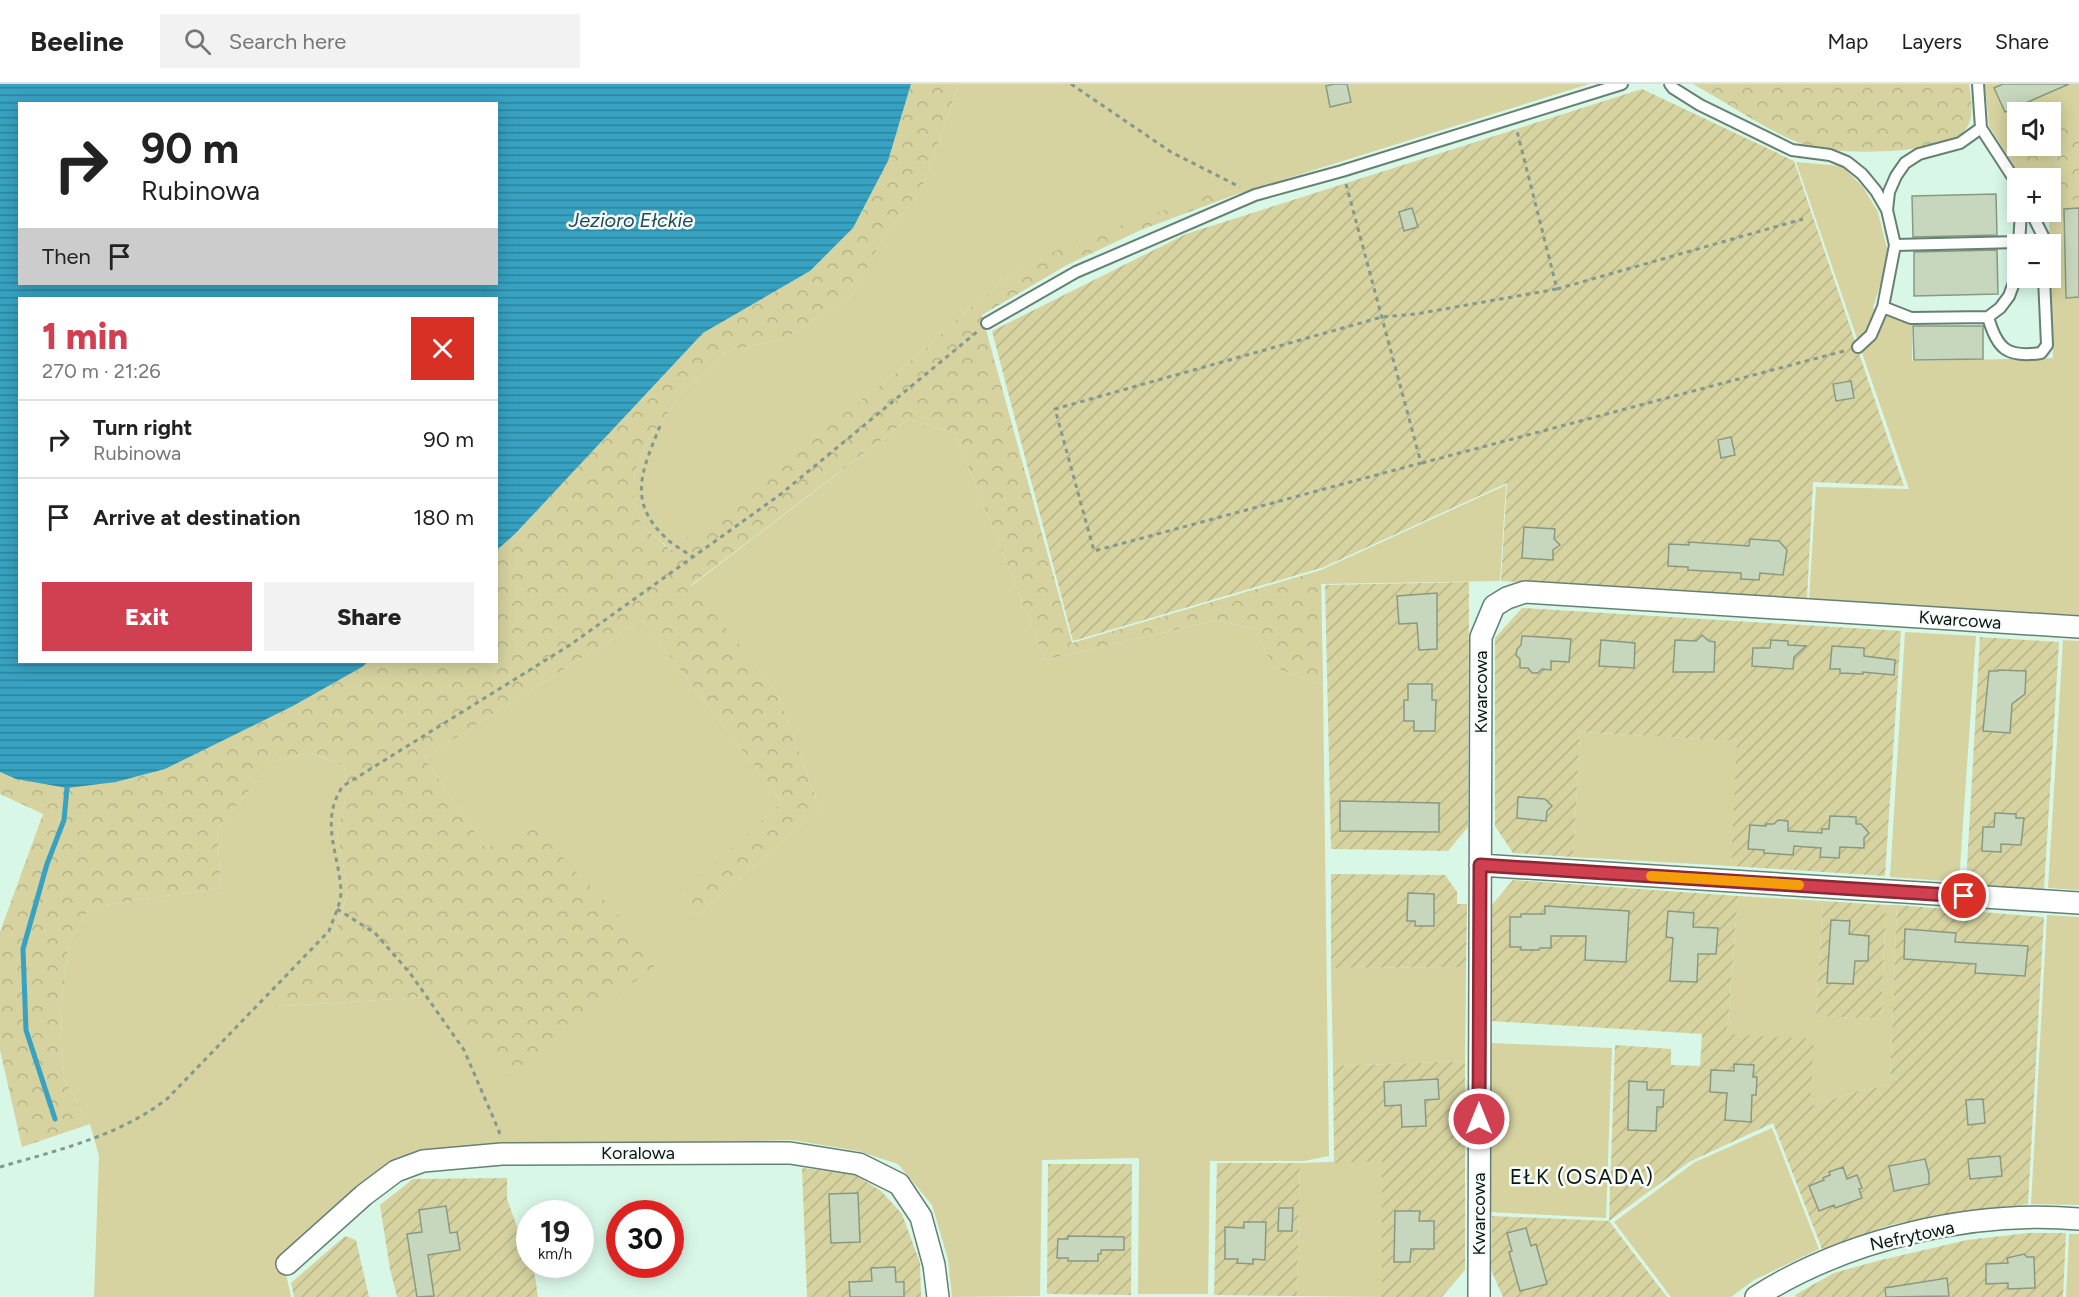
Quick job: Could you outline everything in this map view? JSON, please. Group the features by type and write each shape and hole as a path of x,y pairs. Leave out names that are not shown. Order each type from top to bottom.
{"street":[{"name":"Kwarcowa","path":"1479,1297 1481,637 1494,606 1507,598 1525,592 2079,627"},
{"path":"1480,865 2079,903"},
{"name":"Koralowa","path":"287,1264 364,1195 396,1172 423,1161 502,1154 790,1153 859,1164 898,1184 921,1217 934,1265 938,1297"},
{"name":"Nefrytowa","path":"1756,1297 1810,1266 1864,1246 1920,1231 2002,1219 2079,1219"}],"lane":[{"path":"987,323 1076,272 1255,195 1342,171 1622,84"},
{"path":"1670,84 1700,105 1792,150 1830,155 1846,162 1862,174 1876,191 1887,210 1895,245 1883,307 1870,335 1858,347"},
{"path":"1978,84 1980,128 2007,168"},
{"path":"1887,210 1889,192 1905,163 1919,154 1960,143 1980,128"},
{"path":"1895,245 2007,243"},
{"path":"1883,307 1911,318 1988,317 2000,308 2012,288"},
{"path":"1988,317 1994,336 2003,347 2018,354 2041,353 2047,345 2044,288"}],"path":[{"path":"1071,84 1172,152 1255,195"},
{"path":"1514,118 1557,289"},
{"path":"1342,171 1421,464"},
{"path":"1803,219 1557,289 1416,314 1382,316 1055,409 1094,551 1858,347"},
{"path":"0,1167 99,1137 150,1112 168,1098 329,931 338,909 341,892 330,832 334,799 343,786 570,645 781,494 987,323"},
{"path":"660,426 643,468 641,495 643,510 665,537 693,557"},
{"path":"338,909 375,933 403,965 464,1050 499,1131 502,1154"}],"green space":[{"path":"911,84 959,84 921,191 883,238 852,295 784,339 727,351 681,394 647,442 635,471 633,501 642,526 671,550 918,355 977,302 1024,266 1077,241 1224,189 1237,194 1141,230 1067,265 982,315 1072,643 1321,570 1323,685 1273,667 1255,630 1218,620 1045,660 955,433 909,419 691,585 777,692 820,809 696,916 682,894 782,802 642,620 424,758 486,848 532,826 662,960 510,1079 426,997 268,1007 310,961 339,924 348,889 337,833 348,789 344,766 311,753 273,761 217,830 221,888 90,907 69,943 61,1005 63,1078 90,1124 22,1147 0,1050 0,932 43,814 0,794 0,772 16,779 116,782 165,769 293,706 367,663 498,663 498,549 515,534 703,333 810,271 853,228 888,161"},
{"path":"959,84 1589,84 1237,194 1224,189 1024,266 977,302 918,355 672,550 642,526 633,501 635,471 647,442 681,394 727,351 784,339 852,295 883,238 921,191"},
{"path":"1693,84 1969,84 1971,113 1966,129 1954,138 1936,144 1888,151 1837,151 1817,148 1788,138"},
{"path":"1985,84 2079,84 2079,615 1809,600 1816,487 1909,489 1796,162 1842,166 1863,187 1878,212 1887,249 1873,308 1912,324 1912,361 2053,358 2051,288 2061,288 2061,234 2049,234 2049,222 2061,222 2061,168 2015,168 2007,156 2061,156 2061,102 2007,102 2007,155 1989,126"},
{"path":"1642,89 1794,161 1904,486 1813,482 1807,599 1501,581 1507,483 1324,567 1073,641 992,331 1186,234"},
{"path":"2079,119 2079,198 2068,201 2061,195 2061,168 2024,168 2019,156 2061,156 2061,124"},
{"path":"909,419 955,433 1045,660 1218,620 1255,630 1273,667 1323,685 1329,1156 1304,1161 1210,1161 1208,1294 1138,1294 1139,1158 1042,1160 1040,1296 952,1297 948,1259 932,1205 898,1164 858,1151 792,1140 532,1146 481,1145 426,1151 282,1256 291,1297 94,1297 99,1156 90,1124 63,1078 61,1005 69,943 90,907 221,888 217,830 273,761 310,753 344,766 348,789 337,833 348,889 339,924 269,1007 426,997 510,1078 661,960 486,848 424,758 642,620 782,802 683,894 696,916 820,809 777,692 691,586"},
{"path":"1506,485 1500,581 1320,584 1321,570"},
{"path":"1469,582 1468,827 1448,851 1331,849 1325,585"},
{"path":"1522,608 1901,631 1885,876 1731,866 1737,741 1580,732 1573,857 1513,853 1495,826 1495,638"},
{"path":"1905,632 1976,636 1959,882 1890,877"},
{"path":"1980,637 2059,642 2044,890 1966,884"},
{"path":"2063,640 2079,641 2079,890 2048,888"},
{"path":"1580,732 1738,741 1731,866 1573,857"},
{"path":"1331,874 1445,875 1457,892 1457,904 1467,904 1466,967 1331,968"},
{"path":"1513,880 1738,896 1727,1034 1814,1039 1810,1106 1862,1090 1890,1085 1897,905 2044,917 2028,1204 1958,1212 1890,1225 1822,1249 1773,1123 1689,1162 1609,1221 1615,1045 1671,1049 1671,1065 1700,1066 1702,1034 1490,1021 1491,906"},
{"path":"1738,896 1823,901 1816,1016 1881,1019 1886,905 1897,905 1890,1085 1862,1090 1810,1106 1727,1035"},
{"path":"1823,901 1886,905 1881,1019 1816,1016"},
{"path":"2047,915 2079,917 2079,1205 2031,1204"},
{"path":"1466,967 1465,1061 1333,1066 1331,968"},
{"path":"1491,1043 1612,1048 1606,1218 1489,1212"},
{"path":"1465,1061 1465,1270 1442,1297 1382,1297 1382,1161 1334,1163 1333,1066"},
{"path":"1772,1128 1819,1249 1754,1280 1731,1297 1671,1297 1614,1222 1695,1162"},
{"path":"1382,1160 1382,1297 1297,1296 1300,1163"},
{"path":"1217,1163 1300,1163 1297,1296 1214,1295"},
{"path":"1048,1164 1132,1164 1131,1295 1047,1294"},
{"path":"802,1168 854,1174 881,1191 902,1214 920,1263 921,1297 807,1297"},
{"path":"507,1178 507,1199 516,1224 516,1278 535,1278 538,1297 397,1297 380,1205 413,1179"},
{"path":"1492,1216 1609,1221 1667,1297 1503,1297 1491,1270"},
{"path":"2028,1233 2066,1233 2063,1297 1796,1297 1795,1295 1834,1273 1877,1261 1967,1240"},
{"path":"2069,1234 2079,1234 2079,1297 2066,1297"},
{"path":"345,1236 356,1240 369,1297 294,1297 291,1283"}],"water":[{"name":"Jezioro Ełckie","path":"0,84 911,84 888,161 853,228 810,271 703,333 515,534 498,549 498,297 18,297 18,663 367,663 293,706 165,769 116,782 67,788 16,779 0,772"}],"building":[{"path":"1347,84 1351,102 1330,107 1326,86"},
{"path":"2003,84 2069,84 2028,102 2007,102 2005,112 1994,88"},
{"path":"1996,194 1997,235 1913,237 1912,196"},
{"path":"1412,208 1418,227 1404,231 1399,212"},
{"path":"2079,208 2079,297 2066,298 2064,209"},
{"path":"1997,250 1998,294 1914,296 1914,252"},
{"path":"1913,326 1983,326 1983,359 1914,360"},
{"path":"1851,381 1854,398 1836,401 1833,384"},
{"path":"1731,437 1735,455 1721,458 1718,440"},
{"path":"1524,527 1555,529 1554,539 1560,545 1553,550 1553,560 1522,558"},
{"path":"1750,539 1779,541 1787,550 1783,575 1760,573 1759,580 1741,579 1741,573 1688,570 1688,567 1668,566 1669,544 1689,545 1689,542 1749,546"},
{"path":"1437,593 1437,649 1419,650 1417,623 1399,624 1397,596"},
{"path":"1702,635 1709,641 1715,642 1714,672 1673,672 1675,640 1696,641"},
{"path":"1522,636 1571,639 1569,662 1551,661 1551,670 1542,669 1538,673 1532,673 1528,668 1520,668 1520,659 1516,655"},
{"path":"1601,640 1635,643 1634,668 1599,666"},
{"path":"1771,640 1788,641 1788,645 1806,646 1794,657 1793,669 1752,666 1753,648 1770,648"},
{"path":"1832,646 1864,648 1864,656 1895,660 1894,675 1863,672 1863,674 1840,673 1840,669 1830,669"},
{"path":"1989,671 2026,671 2025,694 2012,704 2010,733 1983,731"},
{"path":"1408,684 1432,684 1432,700 1436,700 1435,731 1414,731 1414,721 1404,721 1404,700 1408,700"},
{"path":"1518,797 1545,799 1552,806 1547,811 1546,821 1517,818"},
{"path":"1340,801 1439,803 1439,832 1340,831"},
{"path":"1995,813 2016,814 2016,818 2024,818 2021,845 2001,844 2001,852 1982,851 1983,827 1994,827"},
{"path":"1830,816 1856,817 1856,824 1861,824 1869,833 1864,838 1864,848 1840,847 1839,858 1820,857 1821,848 1794,846 1793,855 1764,853 1764,850 1748,849 1750,825 1766,826 1778,820 1788,821 1788,831 1822,833 1822,829 1829,829"},
{"path":"1408,893 1434,894 1434,926 1415,926 1415,921 1407,921"},
{"path":"1545,906 1629,911 1626,962 1585,960 1586,936 1551,936 1551,948 1540,948 1539,950 1521,950 1521,947 1510,947 1510,917 1521,917 1521,914 1545,914"},
{"path":"1668,911 1694,913 1693,927 1718,928 1716,954 1698,954 1697,982 1670,981 1673,938 1666,937"},
{"path":"1831,920 1850,921 1849,934 1869,936 1868,961 1855,961 1853,984 1827,983"},
{"path":"1905,929 1956,933 1955,942 2028,946 2025,976 1975,973 1976,964 1904,959"},
{"path":"1734,1064 1754,1065 1753,1077 1757,1077 1756,1095 1752,1095 1751,1122 1725,1120 1727,1093 1710,1092 1711,1070 1734,1071"},
{"path":"1438,1079 1439,1099 1425,1100 1426,1126 1402,1127 1401,1105 1385,1106 1384,1082"},
{"path":"1629,1081 1647,1082 1647,1090 1664,1090 1663,1107 1657,1107 1656,1131 1628,1130"},
{"path":"1983,1099 1985,1123 1968,1125 1966,1100"},
{"path":"2000,1156 2002,1176 1970,1179 1968,1159"},
{"path":"1925,1159 1929,1184 1894,1191 1889,1166"},
{"path":"1843,1167 1847,1179 1857,1175 1862,1188 1859,1189 1862,1198 1819,1211 1809,1186 1824,1180 1823,1178 1830,1175 1829,1172"},
{"path":"858,1193 860,1242 831,1243 829,1194"},
{"path":"446,1206 450,1233 457,1232 460,1250 428,1255 434,1296 417,1297 407,1234 422,1232 419,1210"},
{"path":"1279,1208 1293,1208 1292,1231 1278,1231"},
{"path":"1395,1211 1420,1211 1419,1221 1434,1221 1434,1249 1411,1249 1410,1262 1394,1262"},
{"path":"1244,1222 1266,1222 1265,1260 1253,1259 1253,1264 1237,1263 1238,1259 1225,1259 1225,1227 1244,1228"},
{"path":"1526,1228 1531,1246 1536,1244 1547,1284 1520,1291 1509,1252 1512,1251 1507,1233"},
{"path":"1068,1236 1124,1237 1124,1250 1101,1250 1101,1254 1098,1254 1098,1261 1068,1261 1068,1258 1057,1258 1058,1239 1068,1239"},
{"path":"2024,1254 2027,1257 2034,1257 2035,1288 2008,1289 2008,1283 1986,1284 1986,1264 2008,1263 2007,1258"},
{"path":"895,1267 896,1282 904,1282 904,1297 850,1297 849,1282 872,1281 871,1268"},
{"path":"1947,1278 1949,1296 1886,1297 1885,1288"}],"waterway":[{"path":"55,1119 26,1030 23,949 47,864 64,820 67,788"}],"slow traffic":[{"path":"1651,876 1799,885"}],"district":[{"name":"EŁK (OSADA)","path":"1582,1177"}],"route":[{"path":"1479,1119 1480,865 1964,896"}]}
